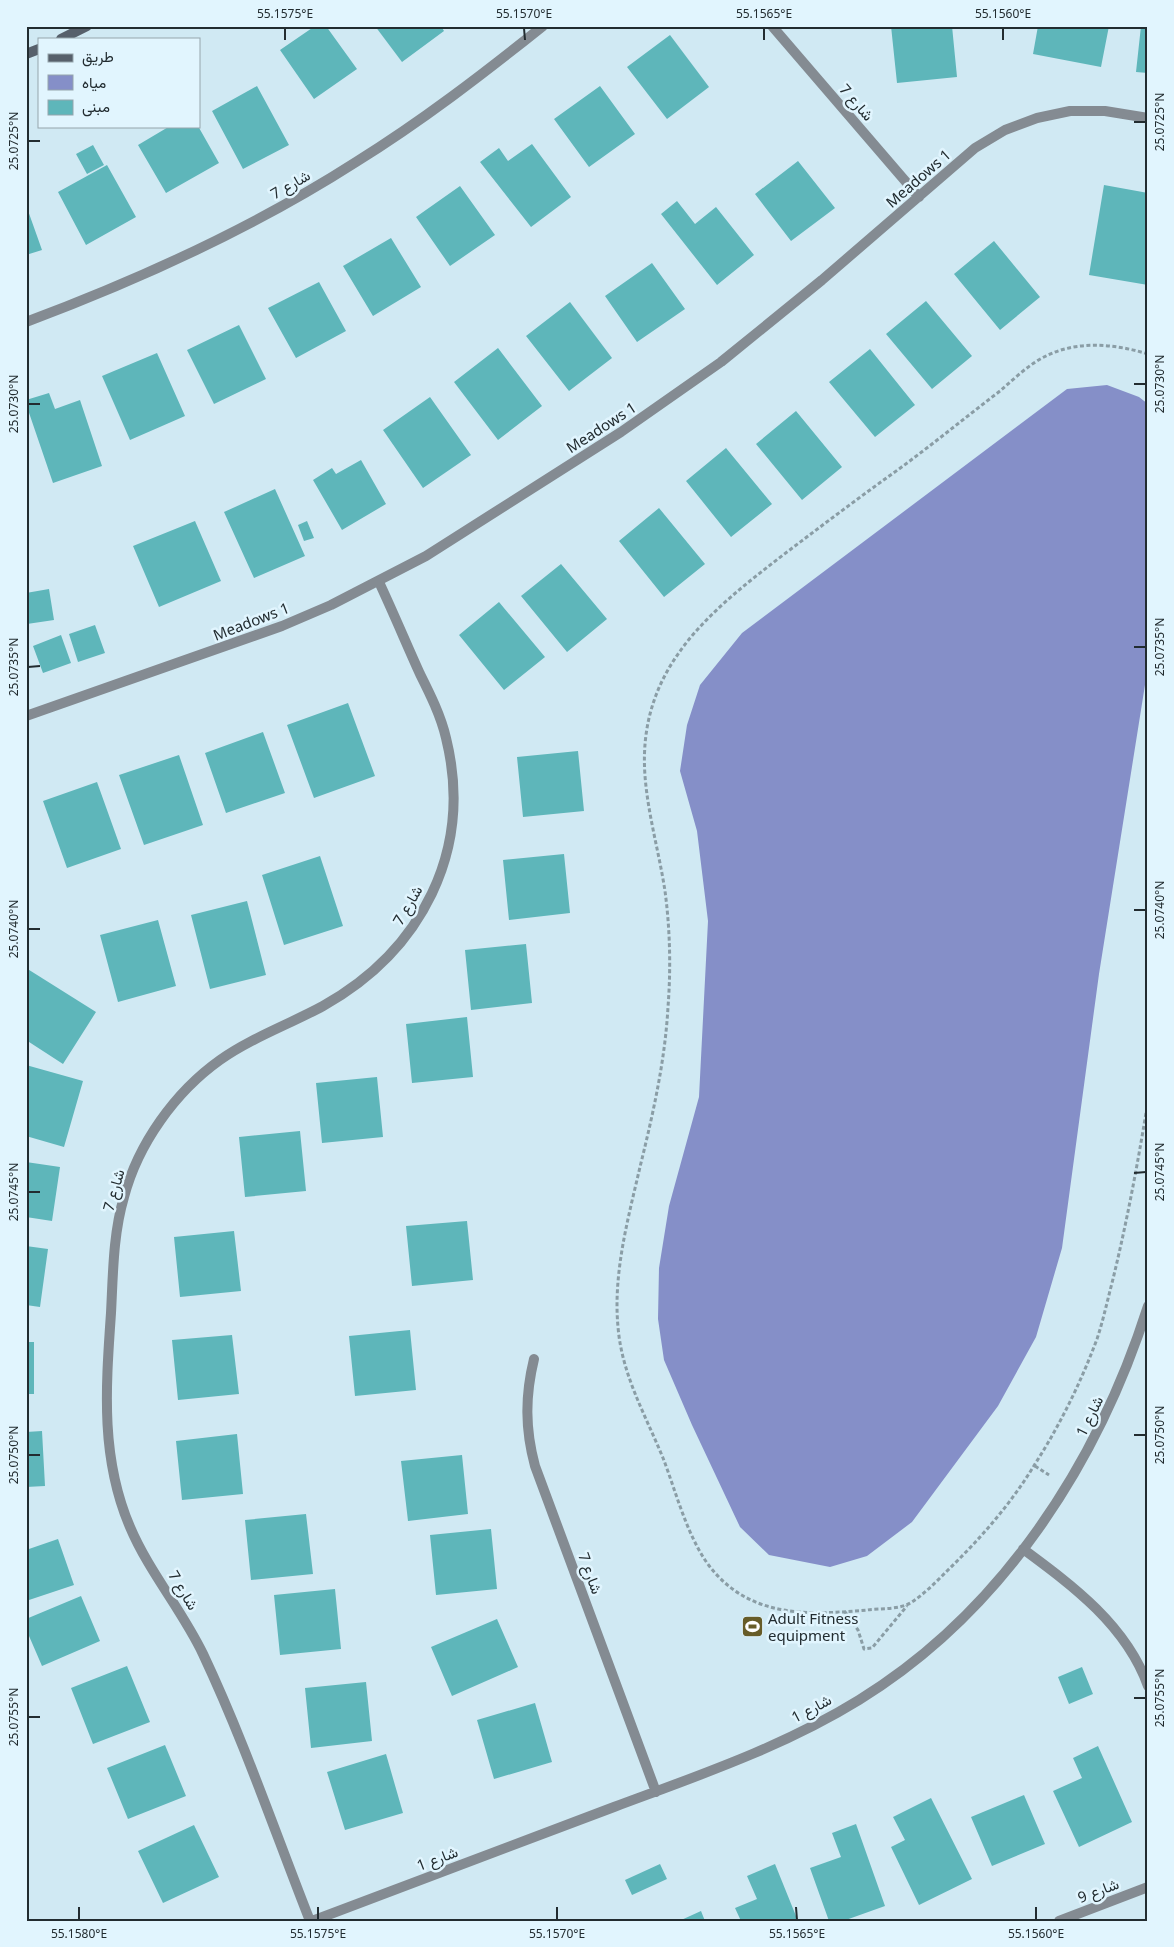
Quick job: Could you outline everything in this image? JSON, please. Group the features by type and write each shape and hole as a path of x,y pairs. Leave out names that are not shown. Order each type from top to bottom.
{"main road":[{"path":"63,38 87,26"},
{"path":"26,54 38,49"}],"street":[{"name":"شارع 7","path":"26,322 148,274 288,203 355,163 421,120 543,26"},
{"name":"شارع 7","path":"772,26 919,197"},
{"name":"Meadows 1","path":"26,716 282,626 379,582 475,526 668,401 771,322 975,148 1005,130 1036,118 1070,111 1105,111 1148,118"},
{"name":"شارع 7","path":"311,1921 201,1650 144,1555 128,1520 112,1471 107,1441 107,1381 113,1266 122,1206 136,1165 151,1134 195,1080 222,1058 325,1005 363,981 396,950 422,913 441,872 452,827 453,791 446,737 430,695 379,582"},
{"name":"شارع 1","path":"311,1921 656,1792 761,1750 860,1699 906,1666 948,1630 988,1591 1023,1549 1067,1486 1107,1415 1129,1362 1148,1306"},
{"name":"شارع 7","path":"534,1359 526,1401 529,1444 535,1466 656,1792"},
{"path":"1023,1549 1070,1584 1115,1628 1132,1654 1148,1686"},
{"name":"شارع 9","path":"1059,1921 1148,1887"}],"path":[{"path":"907,1606 844,1612 799,1613 778,1610 744,1596 715,1573 704,1558 679,1503 665,1464 631,1389 622,1358 617,1326 617,1293 621,1259 658,1083 668,1007 670,968 666,902 644,766 651,714 670,665 701,623 773,563 914,458 1043,357 1084,345 1106,344 1148,354"},
{"path":"844,1612 858,1630 864,1649 872,1648 907,1606 936,1581 989,1527 1035,1466 1064,1415 1098,1336 1130,1209 1148,1101"}],"water":[{"path":"1107,385 1139,397 1148,404 1148,666 1099,974 1062,1248 1036,1337 998,1406 912,1522 867,1556 830,1567 769,1555 740,1527 692,1425 664,1360 658,1319 659,1268 669,1206 699,1097 708,921 697,831 680,771 687,725 700,685 742,633 1067,389"}],"building":[{"path":"315,26 326,26 357,69 314,99 280,50"},
{"path":"375,26 441,26 444,31 402,62"},
{"path":"891,26 952,26 957,77 897,83"},
{"path":"1038,26 1109,26 1101,67 1033,54"},
{"path":"1141,26 1148,26 1148,73 1136,72"},
{"path":"670,35 709,87 667,119 627,67"},
{"path":"257,86 289,145 243,169 212,111"},
{"path":"600,86 635,134 589,167 554,119"},
{"path":"167,128 199,128 219,163 166,193 138,145"},
{"path":"532,144 571,197 531,227 480,162 499,148 508,161"},
{"path":"93,145 104,165 87,174 76,154"},
{"path":"798,161 835,208 791,241 755,194"},
{"path":"107,165 136,217 86,245 58,192"},
{"path":"1104,185 1148,193 1148,285 1089,275"},
{"path":"460,186 495,235 450,266 416,217"},
{"path":"677,201 695,224 716,207 754,255 717,285 661,214"},
{"path":"26,205 42,250 26,255"},
{"path":"391,238 421,287 373,316 343,266"},
{"path":"994,241 1040,297 1000,330 954,274"},
{"path":"652,263 685,309 637,342 605,296"},
{"path":"319,282 346,331 296,358 268,308"},
{"path":"926,301 972,356 932,389 886,334"},
{"path":"570,302 612,358 569,391 526,336"},
{"path":"239,325 266,379 214,404 187,350"},
{"path":"498,348 542,406 498,440 454,382"},
{"path":"870,349 915,405 875,437 829,382"},
{"path":"157,353 185,416 130,440 102,376"},
{"path":"49,393 55,409 80,400 102,466 53,483 26,404 26,400"},
{"path":"430,397 471,455 423,488 383,430"},
{"path":"796,411 842,467 802,500 756,444"},
{"path":"726,448 772,504 731,537 686,481"},
{"path":"361,460 386,504 342,530 313,480 332,468 336,474"},
{"path":"275,489 305,556 254,578 224,512"},
{"path":"659,508 705,564 664,597 619,541"},
{"path":"195,521 221,581 159,607 133,546"},
{"path":"307,521 314,538 304,541 298,525"},
{"path":"561,564 607,619 567,652 521,596"},
{"path":"49,589 54,620 27,624 26,593"},
{"path":"499,602 545,657 504,690 459,635"},
{"path":"95,625 105,653 78,662 69,634"},
{"path":"61,635 71,663 43,673 33,646"},
{"path":"348,703 375,776 314,798 287,725"},
{"path":"263,732 285,793 226,813 205,753"},
{"path":"578,751 584,811 523,817 517,757"},
{"path":"179,755 203,825 144,845 119,775"},
{"path":"97,782 121,849 67,868 43,801"},
{"path":"564,854 570,913 509,920 503,860"},
{"path":"320,856 343,926 284,945 262,875"},
{"path":"247,901 266,975 210,989 191,915"},
{"path":"158,920 176,986 118,1002 100,935"},
{"path":"526,944 532,1003 471,1010 465,950"},
{"path":"26,968 96,1012 63,1064 26,1040"},
{"path":"467,1017 473,1077 412,1083 406,1024"},
{"path":"26,1065 83,1081 64,1147 26,1136"},
{"path":"377,1077 383,1137 322,1143 316,1083"},
{"path":"300,1131 306,1191 245,1197 239,1137"},
{"path":"26,1162 60,1167 52,1221 26,1217"},
{"path":"467,1221 473,1280 412,1286 406,1226"},
{"path":"234,1231 241,1291 180,1297 174,1237"},
{"path":"26,1246 48,1249 40,1307 26,1305"},
{"path":"410,1330 416,1390 355,1396 349,1336"},
{"path":"232,1335 239,1394 178,1400 172,1340"},
{"path":"26,1342 34,1342 34,1394 26,1394"},
{"path":"42,1431 45,1486 26,1487 26,1432"},
{"path":"237,1434 243,1494 182,1500 176,1441"},
{"path":"462,1455 468,1514 408,1521 401,1461"},
{"path":"306,1514 313,1574 251,1580 245,1520"},
{"path":"491,1529 497,1589 436,1595 430,1535"},
{"path":"58,1539 74,1585 26,1601 26,1550"},
{"path":"335,1589 341,1649 280,1655 274,1595"},
{"path":"81,1596 100,1641 42,1666 26,1629 26,1619"},
{"path":"497,1619 518,1667 452,1696 431,1647"},
{"path":"127,1666 150,1722 93,1744 71,1688"},
{"path":"1082,1667 1093,1694 1069,1704 1058,1677"},
{"path":"366,1682 372,1741 311,1748 305,1688"},
{"path":"535,1703 552,1762 494,1779 477,1720"},
{"path":"165,1745 186,1796 128,1819 107,1768"},
{"path":"1098,1746 1132,1822 1079,1847 1053,1791 1082,1778 1073,1758"},
{"path":"386,1754 403,1813 345,1830 327,1772"},
{"path":"1024,1795 1045,1844 992,1866 971,1817"},
{"path":"931,1798 972,1879 919,1905 891,1847 905,1840 893,1817"},
{"path":"856,1824 885,1906 843,1921 829,1921 810,1868 841,1857 832,1833"},
{"path":"194,1825 219,1877 163,1903 138,1851"},
{"path":"660,1864 667,1879 632,1895 625,1880"},
{"path":"775,1864 798,1921 741,1921 735,1908 757,1899 747,1876"},
{"path":"701,1911 705,1921 679,1921"}],"place":[{"name":"Adult Fitness equipment","path":"752,1627"}]}
